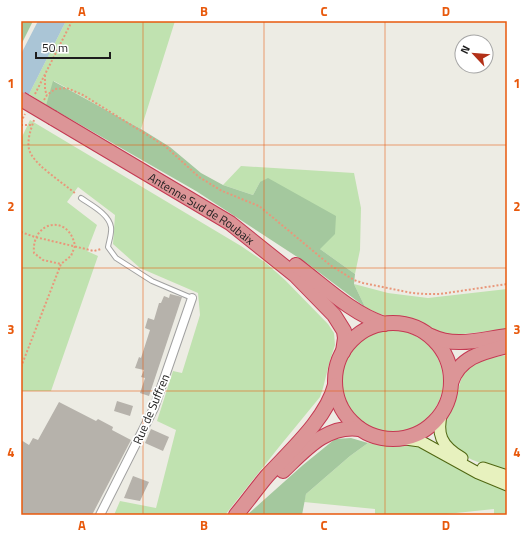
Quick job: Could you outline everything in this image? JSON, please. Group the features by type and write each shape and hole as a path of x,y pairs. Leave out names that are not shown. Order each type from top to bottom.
{"highway":[{"name":"Antenne Sud de Roubaix","path":"21,99 230,223 295,275 334,315 344,331 345,338 343,352"},
{"path":"230,223 247,231 266,243 356,311 384,324"},
{"path":"427,334 439,347 446,359 450,372 448,398 442,411 424,430 412,436 390,439 376,436 360,429 352,422 342,409 336,394 335,383 336,369 343,352 352,340 360,333 374,326 393,323 406,325 415,328 440,340 450,342 466,342 507,336"},
{"path":"450,385 459,366 466,361 507,346"},
{"path":"240,511 266,478 324,411 332,395 335,383"},
{"path":"240,511 298,457 323,437 340,429 360,429"}],"street":[{"name":"Rue de Suffren","path":"100,515 154,408 192,298"},
{"path":"442,411 439,422 439,433 447,446 456,454 468,461 485,469 507,476"},
{"path":"398,438 420,441 478,473 507,485"}],"lane":[{"path":"81,198 110,221 111,228 108,246 116,258 152,281 192,298"}],"path":[{"path":"47,95 45,90 45,74 72,21"},
{"path":"41,106 47,95 55,89 67,88 83,95 165,146 199,177 222,191 259,206 330,265 354,280 412,293 433,294 507,284"},
{"path":"35,116 28,141 30,153 41,165 81,198"},
{"path":"21,125 32,125"},
{"path":"21,367 61,264 71,256 75,246 70,233 59,225 53,224 42,229 35,237 33,245 34,253 43,260 61,264"},
{"path":"21,232 35,237 94,251 108,246"}],"green space":[{"path":"21,21 33,21 21,45"},
{"path":"66,21 175,21 141,129 54,81 46,105 29,94"},
{"path":"53,81 141,129 170,147 201,173 223,185 253,195 260,182 268,178 336,216 335,234 320,249 355,274 354,284 365,307 308,264 196,191 46,105"},
{"path":"30,120 241,246 266,263 285,280 328,324 334,333 335,345 320,397 225,515 114,515 120,501 156,508 176,430 157,421 173,371 182,373 200,315 198,293 140,268 113,244 115,215 78,187 67,202 97,225 87,251 98,256 51,391 21,391 21,139"},
{"path":"241,166 354,173 361,208 360,250 355,274 320,249 260,182 253,195 223,185"},
{"path":"354,284 388,293 428,298 507,289 507,329 446,336 436,335 428,327 414,321 379,314 365,307"},
{"path":"392,330 412,334 420,338 428,345 435,353 439,361 443,381 439,401 435,409 428,417 420,424 412,428 392,432 372,428 364,424 356,417 349,409 345,401 341,381 345,361 349,353 356,345 364,338 372,334"},
{"path":"507,355 507,471 480,463 463,455 450,443 444,426 455,401 465,371 475,363"},
{"path":"351,438 368,443 350,456 306,494 302,515 247,515 303,465 335,439"},
{"path":"368,443 395,446 419,445 507,488 507,515 494,515 494,509 437,515 375,515 375,509 304,502 306,494 350,456"}],"water":[{"path":"38,21 66,21 21,110 21,54"}],"building":[{"path":"170,294 182,297 149,396 140,393 145,378 141,377 144,370 135,368 139,357 141,358 150,330 145,328 148,318 154,320 159,303 161,303 164,296 169,298"},
{"path":"117,401 133,406 130,416 114,411"},
{"path":"59,402 96,421 98,419 113,427 112,430 131,440 92,515 21,515 21,440 29,445 33,438 38,440"},
{"path":"151,429 169,437 163,451 145,443"},
{"path":"133,476 149,482 140,501 124,498"}]}
